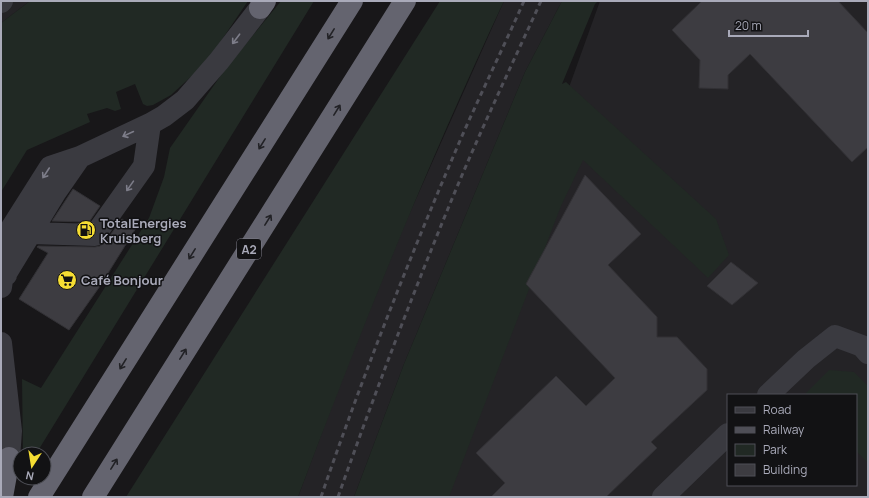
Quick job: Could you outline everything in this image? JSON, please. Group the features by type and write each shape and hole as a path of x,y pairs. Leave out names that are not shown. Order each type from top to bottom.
{"highway":[{"path":"39,497 352,1"},
{"name":"A2","path":"93,497 405,1"},
{"path":"2,497 9,458"}],"street":[{"path":"3,281 2,243 50,167 80,157 164,116 192,93 219,61 262,4"},
{"path":"31,233 95,235 144,166 150,124"},
{"path":"3,281 55,193 80,157"},
{"path":"769,394 806,359 835,336 862,346 868,353"},
{"path":"1,343 5,418 11,432 9,458"},
{"path":"663,497 727,435"}],"shaded area":[{"path":"1,1 30,1 1,23"},
{"path":"504,1 562,1 525,72 404,364 354,497 298,497 343,376 404,226"},
{"path":"600,1 868,1 868,497 422,497"}],"green space":[{"path":"30,1 248,1 206,63 171,95 153,105 147,106 143,104 135,84 116,92 121,109 115,111 107,108 87,114 90,122 27,150 1,192 1,23"},
{"path":"281,1 314,1 41,446 23,446 22,379 41,388 149,218 164,177 170,148 226,68"},
{"path":"440,1 504,1 449,123 396,247 346,371 298,497 126,497"},
{"path":"562,1 598,1 595,4 562,84 566,82 716,219 729,255 708,278 583,160 561,206 449,497 354,497 404,364 525,72"},
{"path":"829,370 854,372 868,386 868,463 857,452 857,394 805,394"}],"building":[{"path":"702,1 838,1 868,33 868,147 852,162 750,54 728,75 728,89 699,88 700,60 672,30"},
{"path":"585,175 641,234 608,265 657,317 657,337 677,337 707,369 707,390 651,442 657,448 606,497 491,497 505,483 476,453 556,376 586,406 615,378 526,284"},
{"path":"73,189 100,206 89,222 52,221"},
{"path":"122,219 136,228 100,286 69,330 19,299 48,253 37,247 38,246 100,246 105,242"},
{"path":"731,262 758,283 732,305 707,286"}],"railway":[{"path":"321,497 388,315 424,225 462,136 524,1"},
{"path":"338,497 418,282 458,184 541,1"}],"place":[{"name":"TotalEnergies Kruisberg","path":"86,230"},
{"name":"Café Bonjour","path":"67,280"}]}
